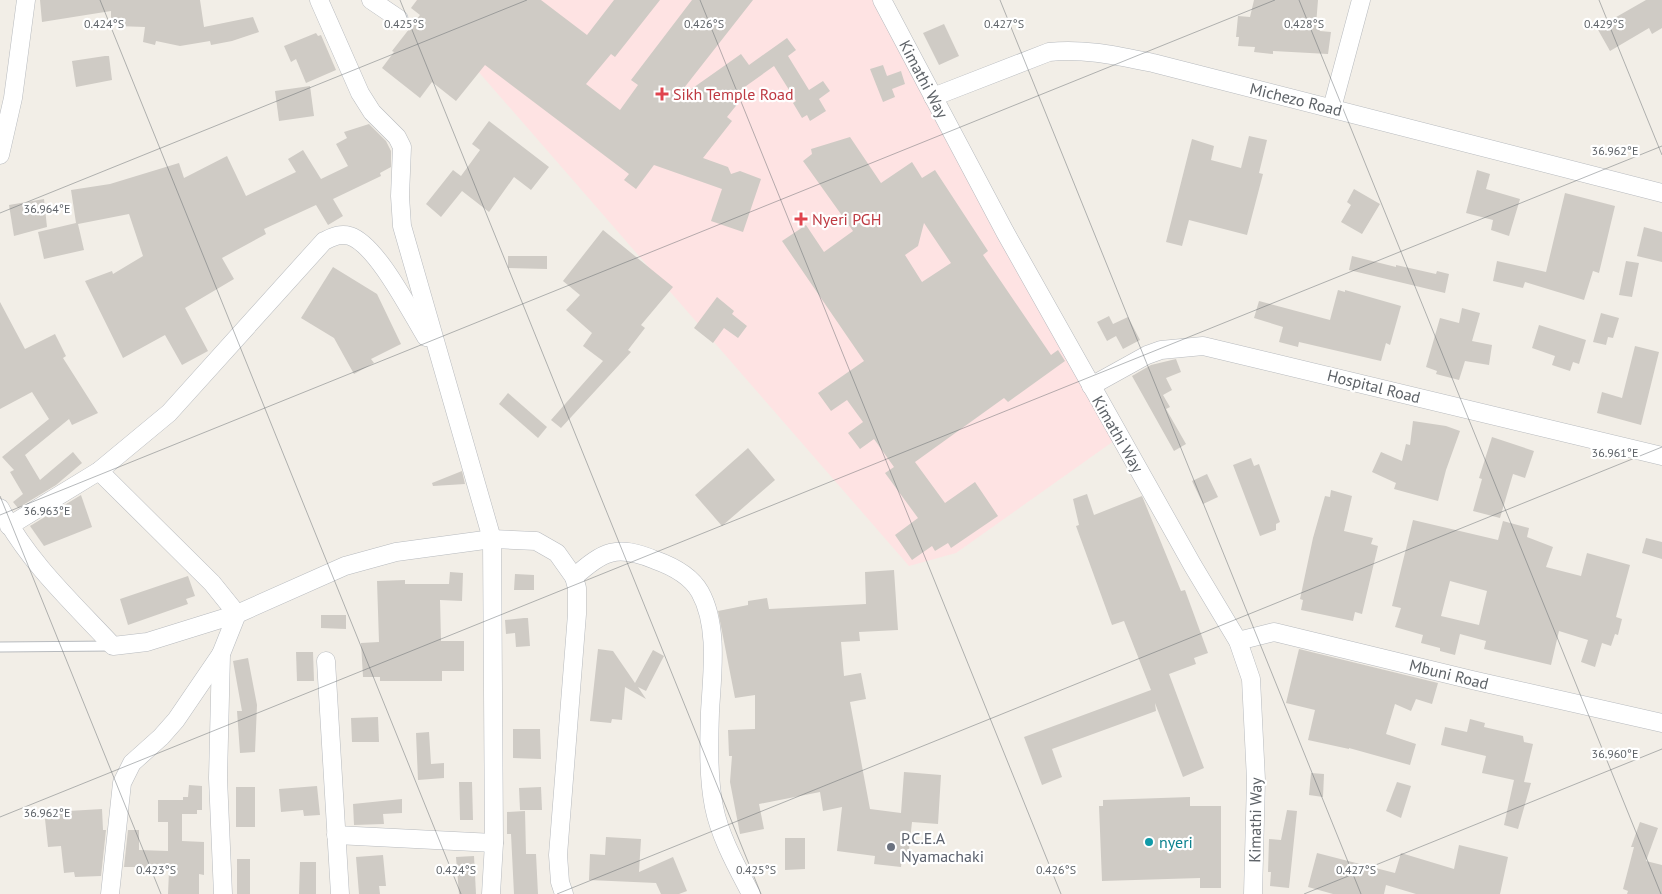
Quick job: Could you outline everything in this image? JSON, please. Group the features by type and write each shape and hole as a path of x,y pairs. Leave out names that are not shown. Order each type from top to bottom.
{"street":[{"path":"0,155 13,98 26,0"},
{"path":"319,0 360,93 372,112 397,137 402,146 400,196 402,226 492,540 494,843 491,894"},
{"path":"372,0 399,19"},
{"name":"Kimathi Way","path":"882,0 933,98 1091,386 1238,641 1252,678 1259,893"},
{"path":"1332,108 1361,0"},
{"name":"Michezo Road","path":"933,98 1049,52 1069,50 1153,63 1662,193"},
{"path":"9,526 99,471 169,413 324,241 336,235 349,236 362,242 378,259 438,356"},
{"name":"Hospital Road","path":"1091,386 1146,355 1161,350 1203,346 1662,456"},
{"path":"99,471 212,582 237,614"},
{"path":"0,508 9,526 35,564 113,646 147,642 237,614 345,566 396,552 492,540 536,541 557,553 574,577 577,588 577,614 558,855 560,882 564,894"},
{"path":"574,577 606,553 621,550 636,552 666,564 684,574 700,591 708,616 714,654 710,713 711,782 714,808 725,840 751,894"},
{"path":"110,894 122,783 132,763 161,738 176,720 221,654 237,614"},
{"name":"Mbuni Road","path":"1238,641 1274,632 1472,680 1662,723"},
{"path":"221,654 218,778 223,894"},
{"path":"326,661 340,894"},
{"path":"336,835 494,843"}],"lane":[{"path":"0,647 113,646"}],"shaded area":[{"name":"Nyeri PGH","path":"416,0 873,0 1118,438 956,553 909,566"}],"building":[{"path":"40,0 200,0 204,27 253,17 259,32 232,41 211,45 210,41 180,46 156,41 155,45 143,42 145,27 117,26 117,20 111,20 111,11 42,22"},
{"path":"417,0 541,0 587,35 614,0 660,0 615,57 611,54 586,84 620,110 638,85 631,80 692,0 753,0 673,102 741,54 749,65 787,38 796,50 788,56 809,90 823,81 830,91 819,99 826,111 810,121 807,115 802,118 793,103 796,101 774,66 732,96 739,102 727,117 732,121 703,158 728,167 731,174 740,171 761,179 743,232 711,221 722,189 654,165 636,189 624,180 629,174 485,65 456,101 432,82 420,98 382,68 394,52 392,51 420,15 411,8"},
{"path":"1254,0 1318,0 1316,25 1320,26 1320,31 1331,32 1328,54 1273,51 1273,54 1254,52 1255,47 1238,46 1239,37 1236,37 1238,16 1250,17"},
{"path":"1646,0 1662,0 1662,28 1652,34 1649,28 1610,51 1597,28"},
{"path":"944,24 959,56 939,65 923,33"},
{"path":"316,33 318,36 321,35 336,70 306,83 296,59 291,62 284,46"},
{"path":"109,56 112,80 76,87 72,61"},
{"path":"883,65 887,76 901,71 905,84 892,89 895,97 883,102 870,69"},
{"path":"310,86 314,116 279,121 275,91"},
{"path":"489,121 549,167 531,190 514,177 489,212 462,191 441,217 426,204 453,170 461,176 480,150 472,144"},
{"path":"369,124 386,141 391,151 391,167 380,173 381,176 333,199 343,216 328,225 316,205 264,229 266,234 222,258 234,279 185,308 208,351 182,365 165,335 123,358 85,281 112,271 113,274 143,256 129,214 78,224 84,250 44,259 38,232 76,223 71,190 110,184 179,163 184,178 227,156 246,196 296,172 288,159 303,150 321,179 348,166 336,144 347,138 344,132"},
{"path":"1249,136 1267,140 1259,173 1263,174 1247,235 1189,220 1182,246 1166,242 1192,139 1214,146 1211,160 1241,168"},
{"path":"850,137 881,183 912,162 922,178 935,170 988,251 983,255 1051,355 1058,350 1065,361 1008,402 1004,398 915,462 945,503 975,482 998,516 951,548 948,543 935,551 932,546 912,560 895,535 918,518 885,473 894,467 874,439 860,449 848,433 863,422 847,400 831,411 818,393 864,361 782,241 806,225 824,252 853,231 803,161 812,154 811,149","holes":["924,223 951,263 922,282 905,255 918,246"]},
{"path":"1477,170 1490,174 1486,189 1520,199 1509,236 1491,230 1493,220 1466,213"},
{"path":"1354,189 1380,204 1362,234 1341,222 1351,205 1347,202"},
{"path":"1565,193 1615,206 1599,273 1593,271 1584,300 1525,282 1523,288 1493,281 1497,261 1546,272"},
{"path":"44,199 47,227 14,236 9,205"},
{"path":"1644,227 1662,232 1662,262 1637,256"},
{"path":"603,230 673,287 641,325 645,328 628,350 631,352 561,428 551,420 603,361 583,346 592,333 566,310 580,295 563,281"},
{"path":"508,256 547,256 547,269 508,268"},
{"path":"1352,256 1396,267 1396,265 1436,274 1437,271 1449,274 1445,293 1349,270"},
{"path":"1626,261 1639,263 1632,297 1619,295"},
{"path":"333,267 377,294 401,344 371,359 374,363 354,374 334,338 301,318"},
{"path":"1338,290 1345,292 1345,290 1401,306 1390,345 1386,343 1381,361 1299,342 1298,347 1279,342 1283,327 1254,318 1259,301 1330,320"},
{"path":"717,297 734,311 732,314 747,326 738,338 724,328 713,343 694,328"},
{"path":"0,302 25,349 55,334 66,356 63,358 98,413 72,425 69,419 25,455 40,480 73,452 82,463 56,485 18,508 13,502 23,494 10,472 14,470 2,457 49,419 32,392 0,409"},
{"path":"1462,308 1480,313 1472,341 1492,345 1489,365 1465,361 1459,380 1436,374 1437,371 1426,367 1440,318 1459,323"},
{"path":"1601,313 1619,318 1613,338 1608,337 1606,345 1593,342"},
{"path":"1109,316 1113,324 1128,317 1140,340 1123,349 1116,336 1107,341 1097,322"},
{"path":"1539,325 1586,340 1579,364 1573,362 1570,371 1552,365 1555,356 1532,348"},
{"path":"1635,346 1659,352 1641,425 1597,413 1602,392 1622,398"},
{"path":"1176,359 1181,372 1166,378 1172,390 1163,395 1170,407 1166,409 1186,444 1174,451 1132,376 1151,365"},
{"path":"508,393 547,427 538,438 499,404"},
{"path":"1413,421 1446,426 1460,431 1446,470 1438,501 1394,489 1396,483 1372,472 1381,452 1402,461 1406,444 1410,445"},
{"path":"1492,437 1534,451 1525,478 1513,474 1500,518 1473,511 1482,479 1479,478"},
{"path":"748,448 775,480 722,526 695,495"},
{"path":"1251,458 1254,466 1259,464 1280,522 1276,524 1276,530 1260,536 1233,465"},
{"path":"462,471 465,484 433,486 432,483"},
{"path":"1207,474 1218,497 1203,504 1192,481"},
{"path":"1331,490 1352,496 1344,531 1373,538 1371,544 1378,546 1362,614 1355,612 1353,621 1301,610 1303,600 1300,599 1313,538 1325,496 1330,497"},
{"path":"1087,494 1094,515 1142,496 1181,591 1185,590 1208,653 1194,658 1196,664 1169,674 1204,768 1183,777 1155,703 1156,711 1052,749 1062,777 1042,785 1024,737 1151,690 1124,621 1112,625 1076,526 1079,525 1073,499"},
{"path":"81,495 92,527 44,546 30,526"},
{"path":"1413,520 1498,540 1503,521 1529,528 1527,537 1553,547 1546,567 1581,576 1587,553 1630,565 1616,617 1622,619 1618,635 1615,634 1611,646 1602,643 1595,667 1581,662 1588,640 1559,631 1551,665 1484,649 1486,641 1460,634 1455,655 1440,651 1440,648 1421,643 1423,635 1395,627 1401,608 1392,606","holes":["1450,581 1487,591 1479,625 1441,616"]},
{"path":"1646,538 1662,542 1662,559 1642,553"},
{"path":"894,570 898,630 859,632 860,641 841,642 844,676 861,673 866,699 850,702 870,809 901,813 904,772 941,775 938,824 912,822 908,859 902,859 901,867 874,864 875,856 837,851 842,807 823,811 820,792 759,804 764,829 740,834 730,782 732,756 729,756 728,730 755,729 755,695 735,698 718,611 748,605 748,601 767,598 769,609 866,604 865,572"},
{"path":"450,572 463,573 462,601 440,600 441,641 464,641 464,671 442,671 442,681 380,681 380,677 363,677 361,643 379,642 377,581 405,580 405,584 449,584"},
{"path":"515,574 534,575 534,590 514,590"},
{"path":"188,576 195,596 186,599 188,604 128,625 120,599"},
{"path":"321,615 346,615 346,629 321,628"},
{"path":"528,618 530,646 516,647 515,633 506,634 505,620"},
{"path":"598,649 613,651 635,683 653,650 664,656 646,691 638,687 646,699 625,687 622,720 612,719 611,723 590,721"},
{"path":"1299,649 1438,683 1432,704 1416,699 1411,711 1395,704 1386,734 1416,744 1410,765 1349,748 1308,740 1315,710 1286,703"},
{"path":"296,652 313,652 314,681 297,681"},
{"path":"248,658 257,705 255,752 240,753 237,711 242,711 233,661"},
{"path":"378,717 379,742 352,742 351,718"},
{"path":"1470,719 1485,723 1484,727 1523,736 1524,742 1533,744 1524,782 1531,783 1518,829 1504,825 1514,780 1482,773 1486,756 1441,745 1445,727 1467,732"},
{"path":"513,729 540,729 541,759 513,758"},
{"path":"429,732 431,764 444,763 444,778 418,780 416,733"},
{"path":"1311,773 1324,774 1323,797 1309,795"},
{"path":"459,782 472,782 473,820 460,820"},
{"path":"1397,782 1411,786 1401,818 1386,811"},
{"path":"189,785 202,786 202,810 197,810 197,814 182,814 182,841 204,842 204,875 199,874 199,894 168,894 169,871 141,871 141,867 124,867 128,830 139,830 139,850 168,851 168,822 158,822 158,800 183,800 183,797 188,797"},
{"path":"317,786 320,815 304,816 303,810 281,812 279,789"},
{"path":"236,787 255,787 255,827 236,827"},
{"path":"541,787 542,810 520,810 519,788"},
{"name":"nyeri","path":"1190,797 1190,806 1221,806 1221,888 1200,888 1200,878 1102,881 1099,806 1103,806 1103,800"},
{"path":"402,799 402,813 383,814 384,824 354,825 353,804"},
{"path":"102,809 103,830 106,830 101,876 75,877 74,872 64,873 61,846 48,847 45,819 52,818 52,812"},
{"path":"1287,810 1297,811 1289,888 1270,886 1271,872 1268,872 1269,839 1281,840"},
{"path":"525,811 526,854 536,854 538,894 514,894 511,834 507,834 507,812"},
{"path":"1640,822 1658,828 1646,861 1662,865 1662,894 1627,894 1628,891 1623,889 1634,847 1631,847"},
{"path":"606,837 641,839 639,872 673,857 687,891 679,894 661,894 656,883 589,880 590,854 605,855"},
{"path":"785,838 805,838 805,869 785,870"},
{"path":"1459,845 1508,857 1500,894 1416,894 1386,885 1384,894 1333,894 1308,887 1317,853 1395,873 1401,853 1454,869"},
{"path":"383,855 386,886 379,886 380,894 359,894 356,857"},
{"path":"474,856 476,894 459,894 456,857"},
{"path":"237,859 250,859 250,894 237,894"},
{"path":"300,862 316,862 316,894 299,894"}],"place":[{"name":"Sikh Temple Road","path":"662,94"},
{"name":"Nyeri PGH","path":"801,219"},
{"name":"nyeri","path":"1149,842"},
{"name":"P.C.E.A Nyamachaki","path":"891,847"}]}
